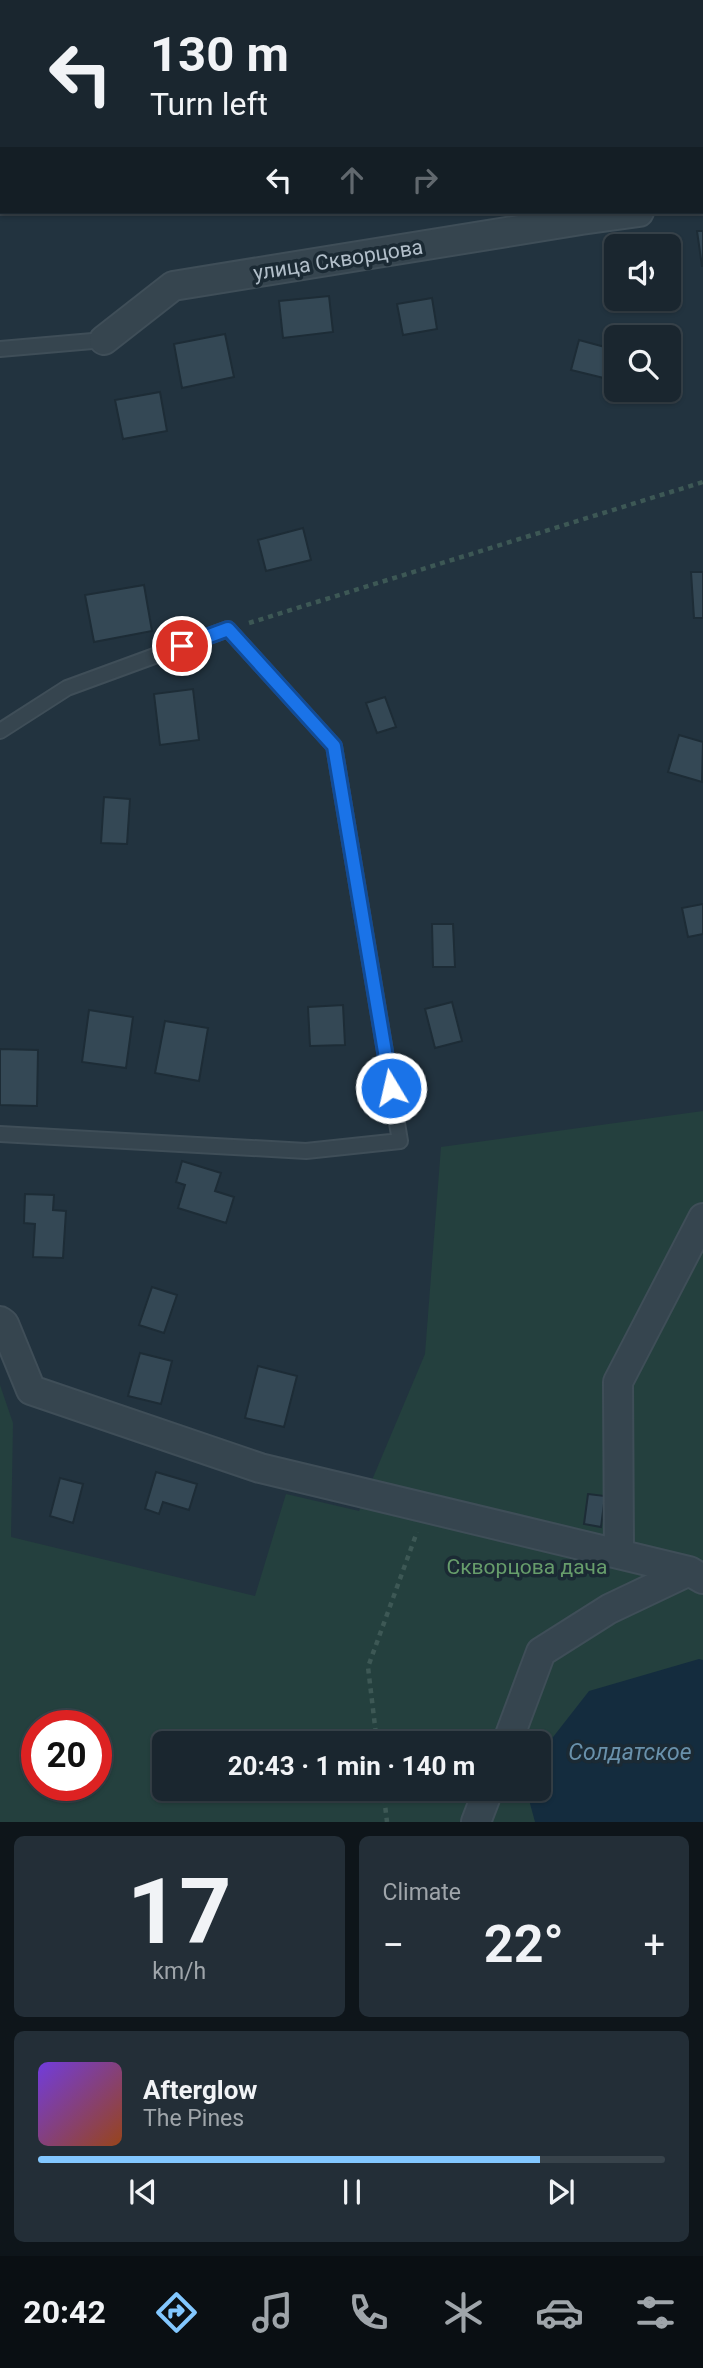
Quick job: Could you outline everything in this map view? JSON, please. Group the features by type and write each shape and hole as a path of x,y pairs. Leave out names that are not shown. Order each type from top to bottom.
{"street":[{"name":"улица Скворцова","path":"104,340 173,286 582,216 610,214"},
{"path":"619,1554 618,1382 703,1218"},
{"path":"0,1321 5,1324 31,1390 260,1468 696,1575"},
{"path":"511,1731 541,1652 609,1609 696,1575"},
{"path":"477,1822 484,1801"}],"lane":[{"path":"0,349 104,340"},
{"path":"0,731 67,688 228,629 334,746 400,1141 306,1151 0,1134"}],"path":[{"path":"228,629 703,482"},
{"path":"376,1731 368,1667 425,1508"},
{"path":"385,1801 387,1822"}],"green space":[{"name":"Скворцова дача","path":"703,1111 703,1822 0,1822 0,1385 13,1423 11,1537 255,1596 286,1494 359,1511 425,1354 441,1147"}],"water":[{"name":"Солдатское","path":"703,1660 703,1822 535,1822 529,1801 551,1801 551,1740 589,1691"}],"building":[{"path":"697,231 703,231 703,266 702,266"},
{"path":"329,296 333,332 283,338 279,301"},
{"path":"432,298 437,329 403,335 397,304"},
{"path":"225,334 234,377 182,388 174,344"},
{"path":"579,340 604,347 604,378 571,370"},
{"path":"160,392 167,431 123,439 115,400"},
{"path":"303,528 311,560 266,571 258,540"},
{"path":"691,572 703,572 703,618 694,618"},
{"path":"144,585 152,631 94,642 85,595"},
{"path":"193,689 199,740 160,745 154,694"},
{"path":"385,697 396,727 377,733 366,703"},
{"path":"679,735 703,742 702,782 668,772"},
{"path":"104,797 130,799 127,844 101,843"},
{"path":"703,904 703,934 688,937 682,908"},
{"path":"432,924 453,924 455,967 433,967"},
{"path":"452,1002 462,1041 435,1048 425,1009"},
{"path":"343,1005 345,1045 310,1046 308,1007"},
{"path":"89,1010 133,1017 126,1068 82,1062"},
{"path":"165,1021 208,1028 199,1081 155,1073"},
{"path":"0,1049 38,1050 37,1106 0,1105"},
{"path":"182,1161 221,1173 215,1191 234,1197 226,1223 178,1208 185,1185 176,1182"},
{"path":"25,1194 54,1195 53,1210 66,1211 63,1258 33,1257 35,1224 24,1223"},
{"path":"152,1287 177,1295 164,1333 139,1325"},
{"path":"140,1353 172,1361 161,1404 128,1396"},
{"path":"258,1366 297,1376 284,1427 245,1418"},
{"path":"156,1472 197,1484 189,1510 163,1502 159,1514 145,1509"},
{"path":"60,1478 83,1484 73,1523 50,1516"},
{"path":"588,1494 605,1496 601,1527 584,1524"}],"route":[{"path":"182,646 228,629 334,746 391,1088"}]}
